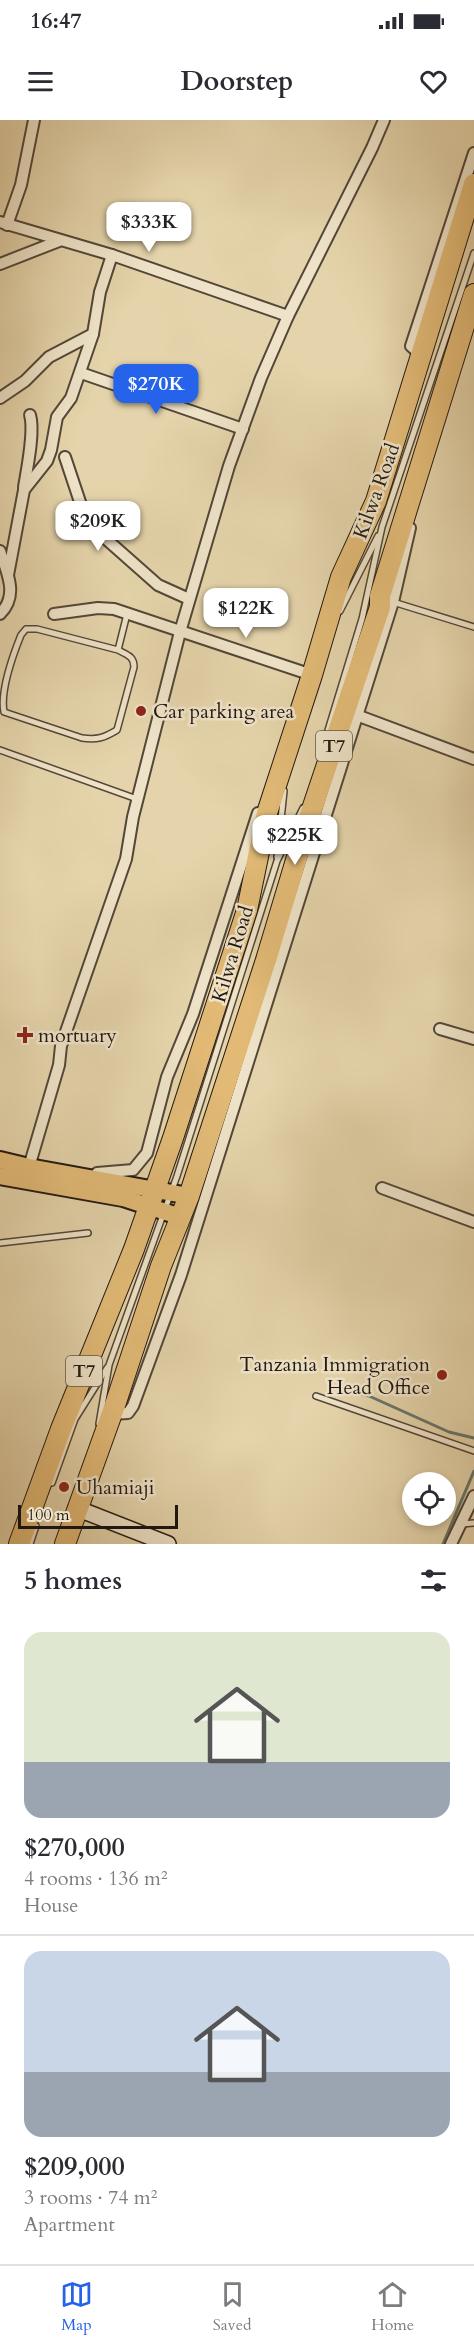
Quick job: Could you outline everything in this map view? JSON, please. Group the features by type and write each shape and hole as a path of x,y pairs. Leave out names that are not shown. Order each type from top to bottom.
{"highway":[{"name":"Kilwa Road","path":"65,1544 72,1509 161,1266 168,1202 164,1163 247,910 267,813 341,577 376,501 474,184"},
{"name":"Kilwa Road","path":"19,1544 61,1429 141,1229 168,1202 266,960 306,827 352,713 380,607 387,599 470,333 474,294"}],"main road":[{"path":"0,1160 79,1175 120,1190 168,1202"},
{"path":"0,1176 120,1190 164,1163"},
{"path":"120,1190 138,1215 141,1229"}],"street":[{"path":"34,120 21,185 4,223 112,255 288,316"},
{"path":"29,1167 59,1065 61,1046 126,859 138,800 180,632 212,519 261,378 288,316 384,120"},
{"path":"421,355 411,346 474,153"},
{"path":"0,264 59,241"},
{"path":"24,490 47,461 57,417 71,398 81,373 93,334 100,292 112,255"},
{"path":"0,398 25,381 49,357 93,334"},
{"path":"81,373 243,429"},
{"path":"0,614 10,602 8,575 24,490 28,449 33,434 30,415"},
{"path":"65,457 83,511 97,531 158,585 189,599"},
{"path":"0,552 8,575"},
{"path":"54,614 98,608 114,609 311,676 193,1014 167,1077 147,1153 133,1170 79,1175"},
{"path":"105,1420 128,1413 133,1406 181,1275 352,713 474,759"},
{"path":"440,1029 474,1039"},
{"path":"382,1188 474,1222"},
{"path":"451,1544 474,1496"},
{"path":"72,1509 168,1544"}],"lane":[{"path":"320,757 362,619 382,527 474,253"},
{"path":"336,622 382,527"},
{"path":"387,599 474,627"},
{"path":"118,650 127,614"},
{"path":"26,629 37,629 118,650 131,656 134,667 117,730 106,737 96,740 82,738 4,712 0,704 0,692 21,634 26,629"},
{"path":"0,750 138,800"},
{"path":"277,861 286,783"},
{"path":"51,1485 75,1419 108,1365 168,1202 277,861 306,803"},
{"path":"0,1243 88,1233"},
{"path":"105,1420 108,1365"},
{"path":"316,1396 474,1451"},
{"path":"30,1544 39,1518"},
{"path":"461,1524 474,1523"}],"waterway":[{"path":"342,1390 369,1396 449,1432 474,1438"},
{"path":"443,1544 474,1471"}],"place":[{"name":"Car parking area","path":"141,711"},
{"name":"mortuary","path":"25,1035"},
{"name":"Tanzania Immigration Head Office","path":"442,1375"},
{"name":"Uhamiaji","path":"64,1487"}]}
